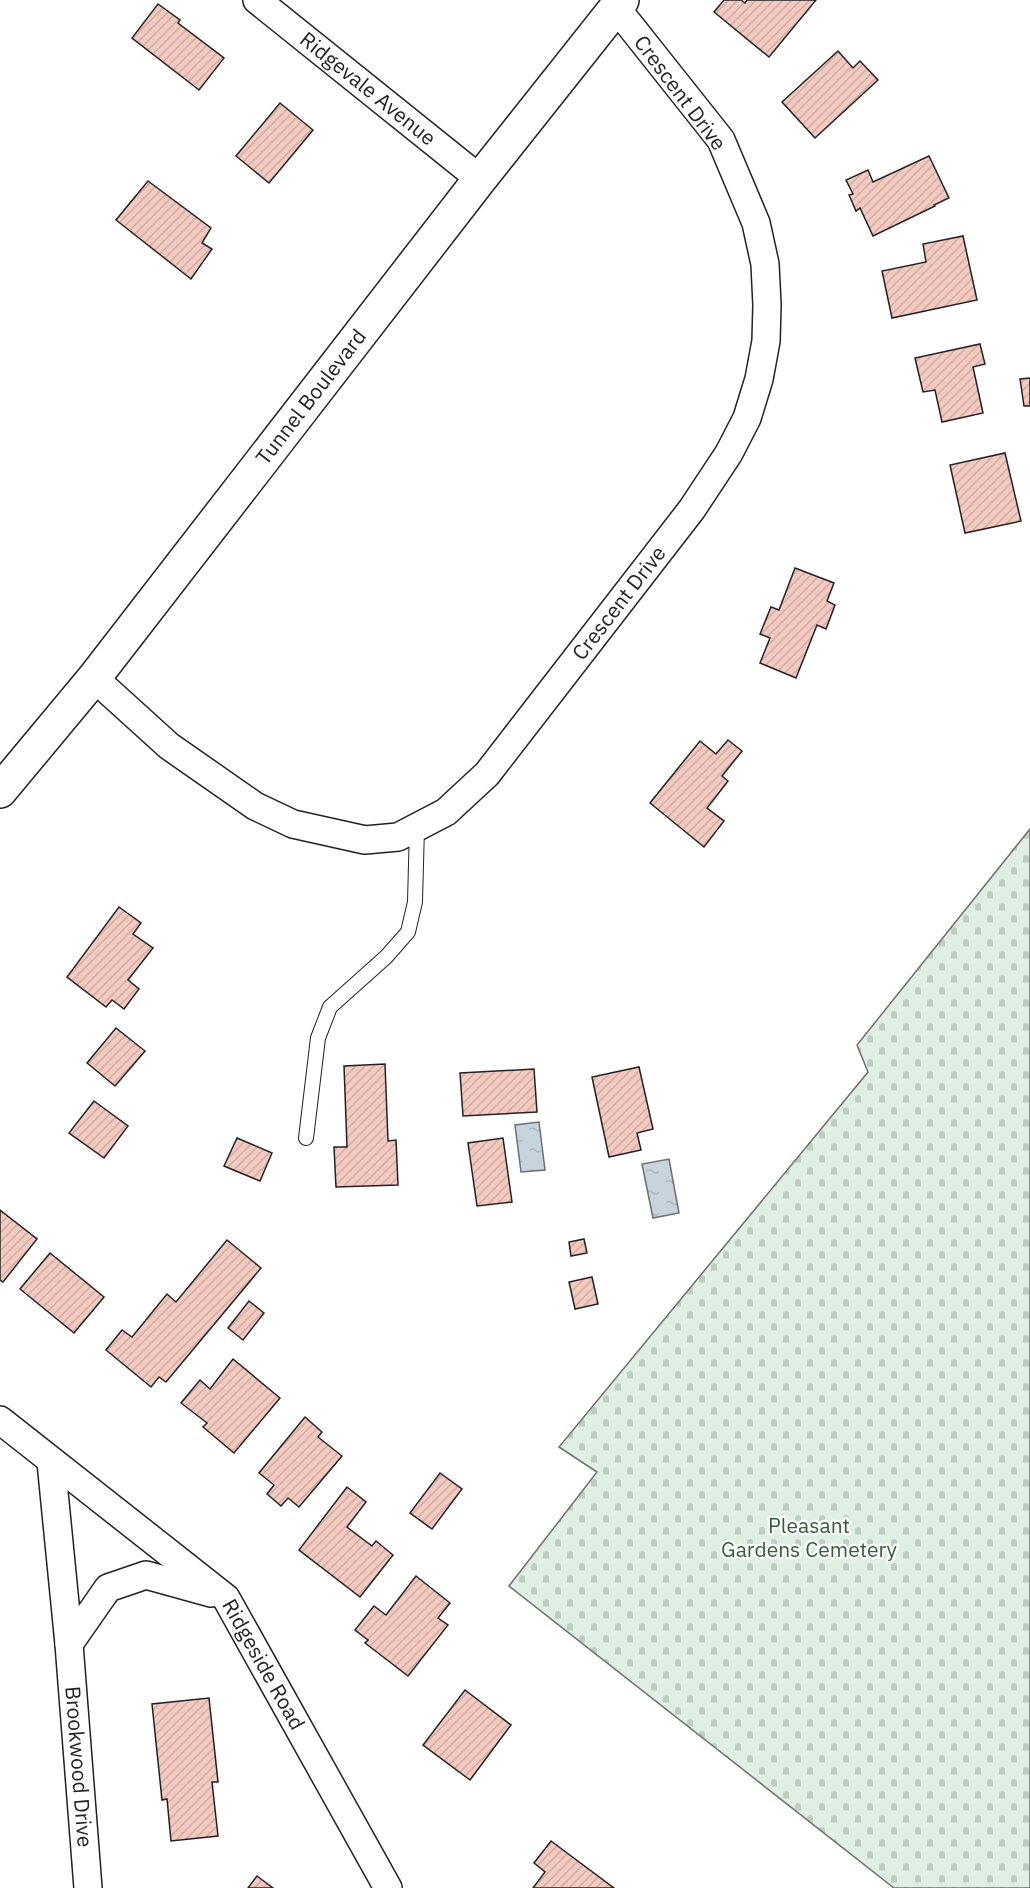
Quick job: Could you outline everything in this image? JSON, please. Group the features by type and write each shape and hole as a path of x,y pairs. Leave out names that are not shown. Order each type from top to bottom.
{"street":[{"name":"Ridgevale Avenue","path":"257,0 480,179"},
{"name":"Tunnel Boulevard","path":"0,791 93,678 480,179 619,4"},
{"name":"Crescent Drive","path":"93,678 169,746 255,806 293,824 365,840 398,837 446,812 487,774 692,509 729,453 747,418 759,379 766,341 765,264 756,223 721,140 619,4"},
{"name":"Ridgeside Road","path":"0,1420 226,1598 388,1888"},
{"name":"Brookwood Drive","path":"51,1462 69,1644 88,1888"},
{"path":"69,1644 108,1588 146,1575 226,1598"}],"lane":[{"path":"306,1138 318,1038 330,1007 386,957 408,932 415,902 417,827"}],"green space":[{"name":"Pleasant Gardens Cemetery","path":"1030,829 1030,1888 894,1888 509,1586 597,1472 559,1447 868,1072 857,1045"}],"water":[{"path":"539,1122 545,1170 521,1172 515,1125"},
{"path":"669,1159 679,1213 653,1218 642,1164"}],"building":[{"path":"724,0 741,0 745,3 747,0 816,0 769,57 714,12"},
{"path":"158,4 180,20 178,23 224,58 199,90 132,38"},
{"path":"838,51 853,68 860,61 878,80 815,138 782,102"},
{"path":"280,103 313,130 269,183 236,156"},
{"path":"929,156 949,198 873,236 860,208 856,211 849,195 853,194 846,180 868,170 873,182"},
{"path":"148,181 211,228 202,243 212,249 191,279 116,220"},
{"path":"963,236 977,300 892,318 882,271 926,262 923,244"},
{"path":"980,344 985,364 973,367 983,413 942,422 935,390 923,392 915,358"},
{"path":"1030,378 1030,406 1024,406 1020,379"},
{"path":"1005,453 1021,521 965,533 950,465"},
{"path":"795,568 834,583 827,601 835,605 826,629 817,625 796,678 760,663 770,638 760,634 771,607 779,610"},
{"path":"728,740 742,751 722,776 728,781 707,808 724,821 704,847 650,803 700,741 716,754"},
{"path":"119,907 141,923 133,934 153,948 128,980 139,989 124,1009 112,1000 106,1007 67,977"},
{"path":"116,1028 145,1051 115,1086 87,1063"},
{"path":"385,1064 388,1141 396,1140 398,1185 336,1187 334,1147 347,1147 344,1066"},
{"path":"639,1067 653,1129 637,1133 641,1150 609,1157 592,1077"},
{"path":"534,1069 537,1112 463,1116 460,1073"},
{"path":"94,1101 128,1126 104,1158 69,1133"},
{"path":"237,1138 272,1153 260,1181 224,1166"},
{"path":"503,1138 512,1202 477,1206 468,1143"},
{"path":"0,1210 37,1239 3,1282 0,1280"},
{"path":"584,1239 587,1253 571,1256 569,1242"},
{"path":"227,1240 261,1268 166,1382 159,1377 151,1387 106,1350 122,1330 132,1337 167,1294 176,1302"},
{"path":"50,1253 104,1297 74,1333 20,1289"},
{"path":"592,1277 598,1304 575,1309 569,1282"},
{"path":"249,1301 264,1313 243,1340 228,1328"},
{"path":"233,1359 280,1398 234,1453 203,1427 207,1423 181,1403 200,1380 210,1389"},
{"path":"305,1417 322,1432 318,1437 342,1456 299,1507 288,1498 281,1506 267,1494 274,1485 259,1473"},
{"path":"440,1473 462,1489 432,1529 410,1513"},
{"path":"347,1487 366,1502 347,1527 372,1546 376,1541 393,1555 360,1597 299,1550"},
{"path":"416,1576 450,1603 438,1618 448,1625 408,1676 365,1643 368,1640 355,1630 374,1606 386,1615"},
{"path":"465,1690 511,1725 470,1780 423,1745"},
{"path":"209,1698 218,1782 212,1782 218,1836 171,1841 167,1799 162,1800 152,1704"},
{"path":"551,1841 614,1888 533,1888 545,1872 534,1863"},
{"path":"257,1876 273,1888 248,1888"}]}
